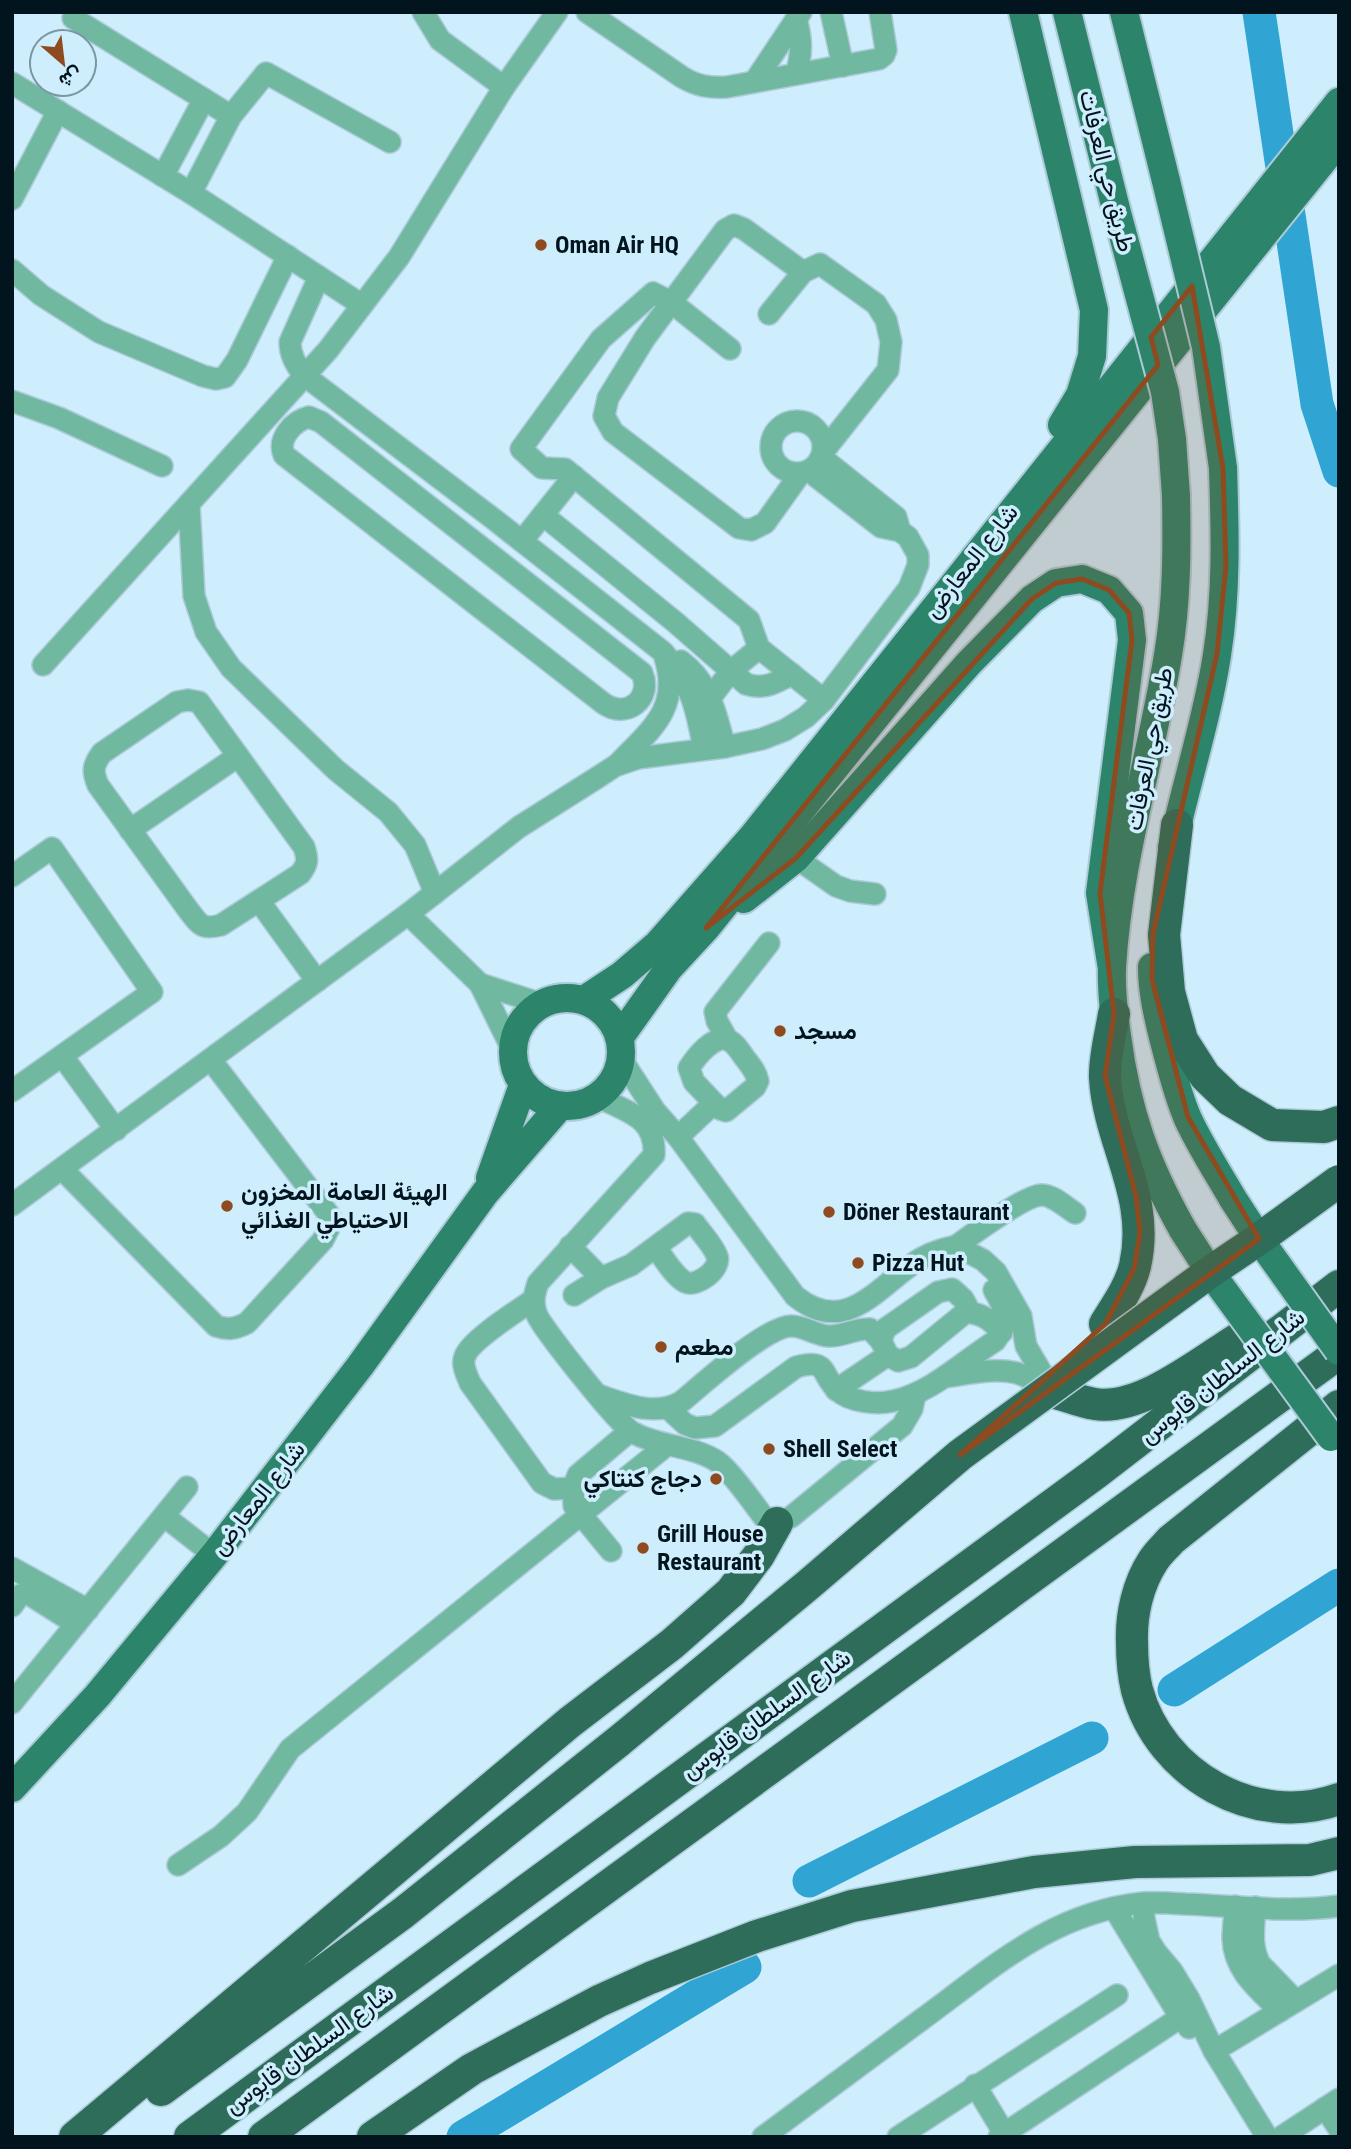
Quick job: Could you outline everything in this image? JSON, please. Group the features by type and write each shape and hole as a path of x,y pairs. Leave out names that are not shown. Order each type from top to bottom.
{"highway":[{"path":"1177,825 1164,935 1169,992 1182,1040 1205,1076 1230,1100 1272,1125 1324,1127 1339,1122"},
{"path":"97,2137 403,1913 619,1741 960,1455 1105,1324 1122,1297 1134,1269 1140,1232 1136,1197 1114,1124 1105,1076 1114,1014"},
{"path":"960,1455 1339,1181"},
{"path":"1054,1392 1096,1405 1135,1399 1159,1389 1241,1337 1339,1284"},
{"name":"شارع السلطان قابوس","path":"190,2137 1096,1473 1339,1284"},
{"name":"شارع السلطان قابوس","path":"264,2137 1339,1352"},
{"path":"1339,1406 1171,1540 1154,1560 1140,1589 1133,1613 1132,1665 1137,1691 1158,1735 1177,1760 1198,1778 1228,1796 1255,1804 1310,1807 1339,1800"},
{"path":"75,2137 570,1722 672,1644 731,1592 759,1555 777,1523"},
{"path":"373,2137 472,2069 598,2001 757,1936 852,1906 990,1880 1135,1861 1310,1860 1339,1853"}],"main road":[{"path":"1008,515 1080,395 1092,356 1094,310 1023,12"},
{"name":"طريق حي العرفات","path":"1067,12 1116,209 1166,392 1177,496 1177,574 1168,654 1119,898 1112,970 1114,1014 1121,1063 1131,1113 1162,1193 1210,1272 1336,1442"},
{"name":"طريق حي العرفات","path":"1125,12 1206,347 1223,468 1226,566 1217,654 1153,934 1152,979 1158,1018 1173,1078 1203,1148 1259,1239 1339,1352"},
{"name":"شارع المعارض","path":"621,1048 669,968 706,928 1243,260 1330,139 1339,102"},
{"name":"شارع المعارض","path":"584,1000 622,975 657,945 752,836 1238,229 1330,139"},
{"path":"706,928 796,858 970,663 1032,599 1056,583 1082,579 1109,590 1129,613 1132,640 1100,893 1112,970"},
{"path":"556,999 584,1000 607,1014 615,1025 621,1048 613,1081 598,1097 573,1107 560,1106 540,1099 523,1085 513,1063 515,1036 530,1012 542,1004 556,999"},
{"name":"شارع المعارض","path":"485,1193 523,1085"},
{"name":"شارع المعارض","path":"12,1788 97,1696 214,1555 360,1366 485,1193 560,1106"}],"street":[{"path":"423,12 440,40 503,87"},
{"path":"43,666 328,350 398,257 503,87 557,12"},
{"path":"587,12 696,85 711,88 878,59 884,55 886,43 880,12"},
{"path":"831,12 843,66"},
{"path":"755,81 799,16"},
{"path":"796,74 801,47 799,16"},
{"path":"73,18 231,116"},
{"path":"191,193 231,116 266,74 390,142"},
{"path":"15,90 58,111 191,193 362,305"},
{"path":"163,176 204,99"},
{"path":"12,199 58,111"},
{"path":"769,314 803,272 820,264 876,304 886,320 891,342 888,370 765,523 751,530 739,528 613,432 604,416 608,398 645,338 724,230 734,225 744,229 803,272"},
{"path":"12,270 41,295 99,332 216,379 225,377 237,360 288,256"},
{"path":"319,277 290,342 296,366 305,376 507,529 663,652 679,670 691,691 698,714 715,748"},
{"path":"730,349 671,302 653,293 601,340 521,449 542,468 565,469 748,620 758,648 824,700"},
{"path":"12,401 59,418 162,466"},
{"path":"315,418 479,546 642,673 646,682 645,691 633,707 622,711 611,710 603,704 289,460 281,448 282,441 302,419 315,418"},
{"path":"12,1205 408,914 519,827 615,766 638,758 762,739 785,730 806,717 824,700 894,608 914,577 918,565 914,545 900,531 880,527 813,463"},
{"path":"479,546 507,529 543,515 574,476"},
{"path":"189,504 194,596 206,632 231,668 336,770 388,812 415,845 435,893"},
{"path":"543,515 675,622 746,684 757,688 771,685 792,674"},
{"path":"711,697 731,671 758,648"},
{"path":"663,652 692,669 703,682 711,697 715,748"},
{"path":"615,766 660,718 669,697 670,674 663,652"},
{"path":"177,702 199,702 304,847 306,867 300,874 259,901 221,925 210,928 200,925 130,830 98,785 93,773 94,764 102,753 177,702"},
{"path":"130,830 238,756"},
{"path":"12,876 52,848 152,992 12,1091"},
{"path":"796,858 836,886 875,894"},
{"path":"259,901 317,981"},
{"path":"408,914 480,984 513,1051"},
{"path":"727,1040 715,1012 769,943"},
{"path":"480,984 542,1004"},
{"path":"719,1039 727,1040 735,1045 756,1073 758,1081 755,1087 726,1111 720,1110 714,1103 694,1082 689,1068 719,1039"},
{"path":"621,1048 655,1111 678,1137 795,1296 805,1304 824,1311 842,1310 862,1304 914,1262 942,1249 964,1249 996,1272 1021,1316 1027,1346 1054,1392"},
{"path":"63,1057 116,1130"},
{"path":"62,1169 216,1326 227,1330 247,1323 323,1240 329,1228 330,1216 211,1060"},
{"path":"598,1097 643,1121 652,1132 655,1142 654,1155 538,1283 533,1300 537,1317 597,1394 630,1431 667,1445 706,1455 722,1465 766,1520 777,1523 791,1517 902,1426 912,1409 915,1395"},
{"path":"678,1137 714,1103"},
{"path":"964,1249 1028,1199 1042,1195 1054,1199 1075,1213"},
{"path":"570,1246 601,1279"},
{"path":"573,1295 631,1265 656,1248"},
{"path":"808,1330 836,1390 851,1398 872,1403 891,1402 915,1395 995,1342 1002,1332 1005,1321 1003,1305 964,1249"},
{"path":"762,1338 786,1312 788,1286"},
{"path":"836,1390 885,1342 938,1292 952,1289 967,1306 966,1312 911,1357 898,1361 885,1342 862,1304"},
{"path":"533,1300 472,1345 464,1358 465,1369 470,1383 542,1483 554,1489 572,1488"},
{"path":"966,1312 978,1313 1002,1332"},
{"path":"597,1394 641,1409 669,1409 762,1338 789,1326 829,1336 858,1328 870,1329 885,1342"},
{"path":"669,1409 685,1424 695,1428 715,1426 796,1367 810,1363 824,1368"},
{"path":"942,1377 984,1372 1015,1373 1054,1392"},
{"path":"611,1551 574,1506 572,1488 578,1475 630,1431"},
{"path":"178,1865 221,1836 247,1812 290,1749 667,1445"},
{"path":"15,1694 82,1617 187,1487"},
{"path":"164,1516 214,1555"},
{"path":"12,1568 82,1617"},
{"path":"12,1605 20,1595 27,1593 82,1617"},
{"path":"1144,1903 1151,1956 1172,1971 1214,2051 1267,2137"},
{"path":"763,2137 1022,1946 1066,1923 1115,1908 1144,1903 1295,1910 1339,1906"},
{"path":"1245,1906 1233,1939 1238,1961 1249,1979 1288,2006"},
{"path":"1115,1908 1151,1956 1181,2017 1214,2051"},
{"path":"1214,2051 1339,1975"},
{"path":"898,2137 1117,1995"},
{"path":"975,2085 1002,2135 1181,2017"},
{"path":"1281,2137 1332,2103 1339,2129"}],"highlighted area":[{"path":"1192,286 1223,468 1226,566 1217,654 1153,934 1152,979 1188,1117 1259,1239 960,1455 1105,1324 1134,1269 1140,1232 1136,1197 1105,1076 1114,1014 1100,893 1132,640 1129,613 1109,590 1082,579 1056,583 1032,599 796,858 706,928 1158,365 1151,337"}],"waterway":[{"path":"1259,12 1317,404 1339,471"},
{"path":"1174,1690 1339,1585"},
{"path":"809,1881 1092,1738"},
{"path":"463,2137 745,1967"}],"place":[{"name":"Oman Air HQ","path":"541,245"},
{"name":"مسجد","path":"780,1031"},
{"name":"الهيئة العامة المخزون الاحتياطي الغذائي","path":"227,1206"},
{"name":"Döner Restaurant","path":"829,1212"},
{"name":"Pizza Hut","path":"858,1263"},
{"name":"مطعم","path":"661,1347"},
{"name":"Shell Select","path":"769,1449"},
{"name":"دجاج كنتاكي","path":"716,1479"},
{"name":"Grill House Restaurant","path":"643,1548"}]}
